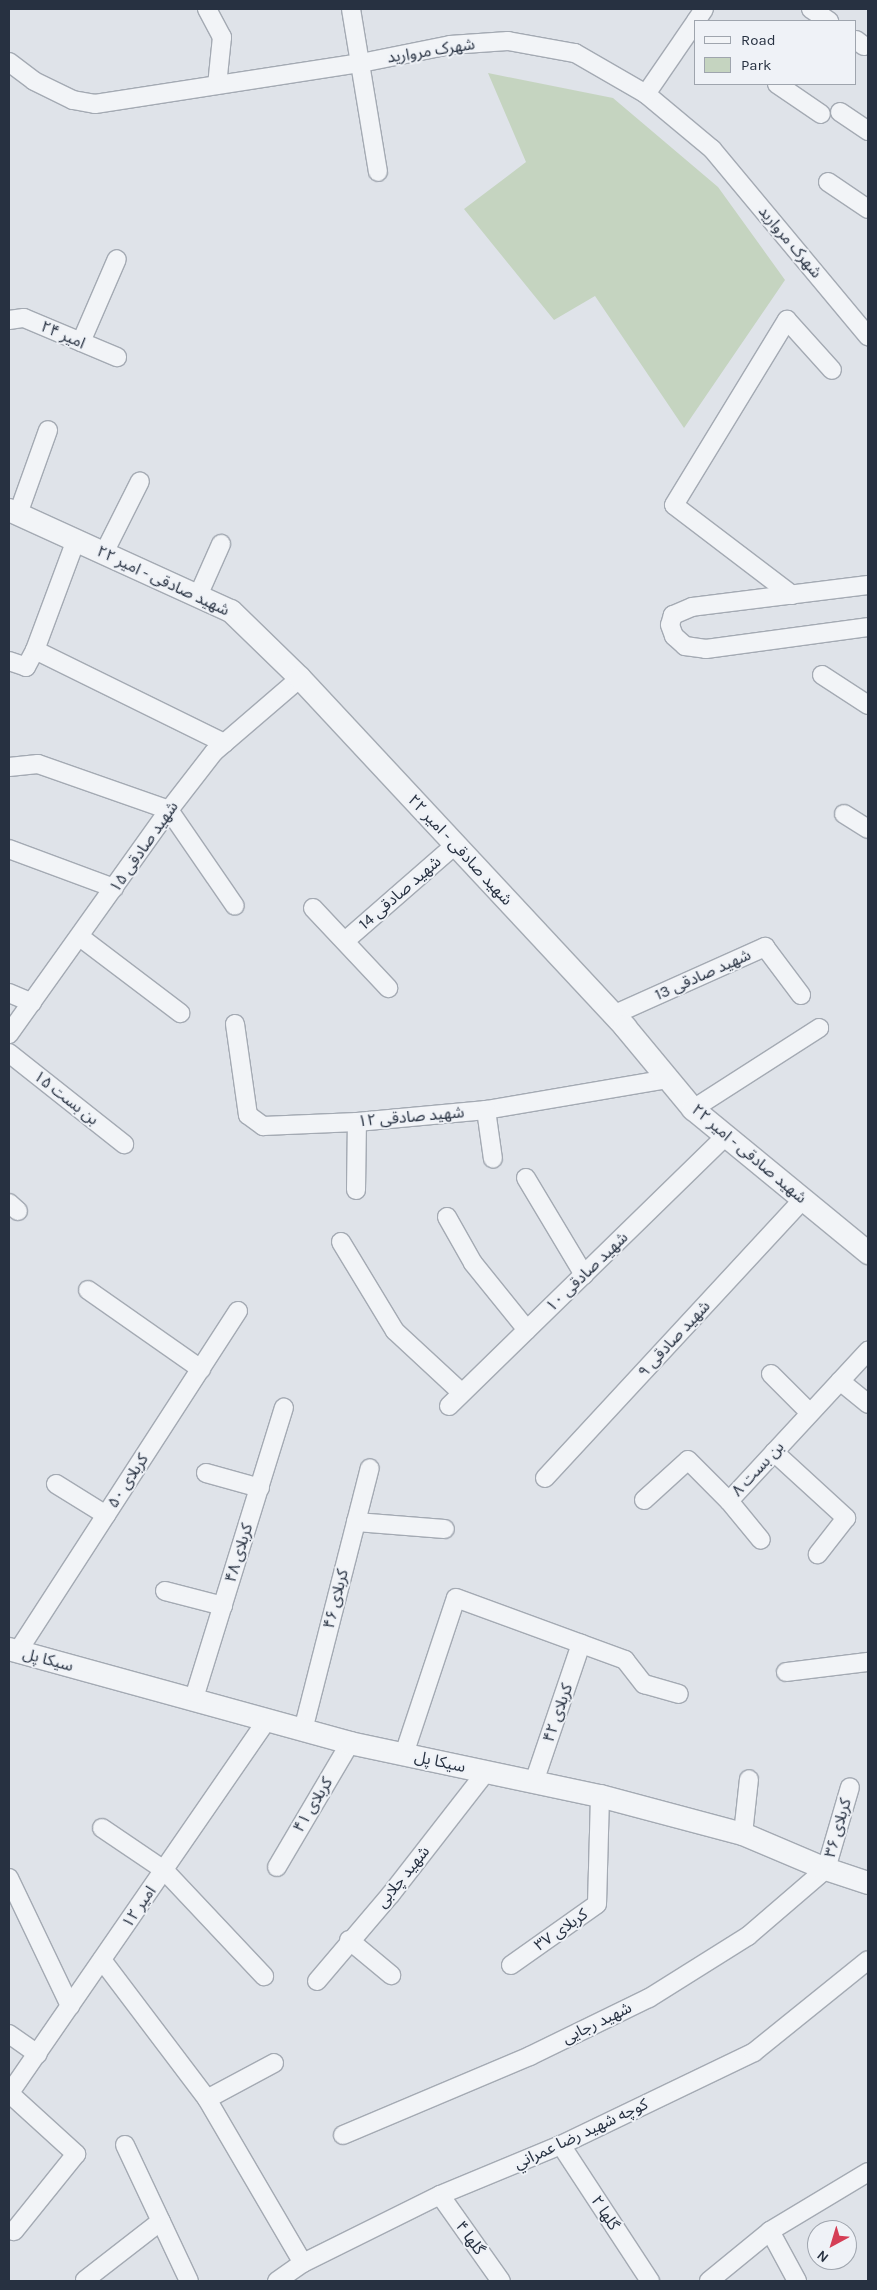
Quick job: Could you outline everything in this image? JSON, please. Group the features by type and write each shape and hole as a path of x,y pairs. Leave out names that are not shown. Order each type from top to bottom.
{"street":[{"path":"207,9 222,36 217,84"},
{"path":"351,9 378,172"},
{"path":"811,9 828,20"},
{"path":"646,94 694,24"},
{"name":"شهرک مروارید","path":"9,62 34,81 73,100 95,104 361,63 450,45 508,41 575,53 646,94 712,149 868,336"},
{"path":"778,85 821,114"},
{"path":"840,112 868,131"},
{"path":"828,182 868,209"},
{"path":"81,342 116,259"},
{"name":"امیر ۲۴","path":"9,320 24,318 117,357"},
{"path":"792,595 674,505 786,320 832,370"},
{"path":"13,512 48,430"},
{"path":"104,553 140,481"},
{"name":"شهید صادقی - امیر ۲۲","path":"13,512 231,611 300,678 456,845 613,1015 693,1109 724,1137 868,1253"},
{"path":"9,661 26,667 35,650 76,540"},
{"path":"198,596 221,544"},
{"path":"868,586 692,607 673,614 670,625 674,636 685,646 706,649 868,627"},
{"path":"35,650 224,743"},
{"path":"822,675 868,705"},
{"name":"شهید صادقی ۱۵","path":"9,1034 169,810 224,743 300,678"},
{"path":"9,767 38,764 169,810 235,906"},
{"path":"844,814 868,829"},
{"name":"شهید صادقی 14","path":"345,941 456,845"},
{"path":"9,849 114,888"},
{"path":"313,908 388,988"},
{"path":"80,937 180,1013"},
{"name":"شهید صادقی 13","path":"613,1015 766,947 801,995"},
{"path":"9,993 32,1002"},
{"name":"شهید صادقی ۱۲","path":"235,1024 248,1115 263,1126 357,1122 486,1110 668,1079"},
{"path":"693,1109 819,1028"},
{"name":"بن بست ۱۵","path":"9,1053 124,1144"},
{"path":"486,1110 493,1159"},
{"path":"356,1190 357,1122"},
{"name":"شهید صادقی ۱۰","path":"449,1406 724,1137"},
{"path":"526,1178 584,1274"},
{"name":"شهید صادقی ۹","path":"544,1478 803,1199"},
{"path":"447,1217 473,1262 527,1330"},
{"path":"341,1242 395,1331 462,1393"},
{"path":"88,1290 201,1369"},
{"name":"کربلای ۵۰","path":"13,1650 106,1515 238,1311"},
{"name":"بن بست ۸","path":"644,1500 688,1460 728,1501 868,1351"},
{"path":"771,1374 810,1413"},
{"path":"840,1381 868,1404"},
{"name":"کربلای ۴۸","path":"194,1698 284,1408"},
{"path":"774,1452 846,1518 818,1554"},
{"name":"کربلای ۴۶","path":"303,1730 370,1468"},
{"path":"206,1473 260,1488"},
{"path":"56,1484 106,1515"},
{"path":"728,1501 761,1540"},
{"path":"356,1522 445,1529"},
{"path":"165,1591 223,1606"},
{"path":"404,1754 456,1598 625,1660 644,1684 679,1694"},
{"name":"کربلای ۴۲","path":"534,1782 581,1644"},
{"name":"سیکا پل","path":"13,1650 350,1742 600,1796 743,1834 826,1869 868,1883"},
{"path":"786,1672 868,1662"},
{"name":"امير ۱۲","path":"9,2094 268,1720"},
{"name":"کربلای ۴۱","path":"277,1867 350,1742"},
{"name":"شهید چلابی","path":"317,1981 349,1940 391,1894 486,1772"},
{"path":"743,1834 749,1779"},
{"name":"کربلای ۳۶","path":"826,1869 850,1787"},
{"name":"کربلای ۳۷","path":"511,1965 597,1904 600,1796"},
{"path":"102,1828 164,1870 264,1976"},
{"name":"شهید رجایی","path":"343,2136 530,2056 649,1998 748,1936 826,1869"},
{"path":"9,1878 70,2006"},
{"path":"349,1940 391,1975"},
{"path":"102,1960 208,2099 303,2263"},
{"name":"كوچه شهيد رضا عمراني","path":"277,2281 303,2263 440,2195 561,2145 754,2052 868,1960"},
{"path":"9,2034 38,2054"},
{"path":"208,2099 274,2063"},
{"path":"9,2094 76,2154 14,2231"},
{"path":"126,2145 160,2221 190,2281"},
{"name":"گلها ۲","path":"561,2145 650,2281"},
{"path":"709,2281 770,2231 868,2172"},
{"name":"گلها ۴","path":"440,2195 501,2281"},
{"path":"85,2280 160,2221"},
{"path":"770,2231 797,2281"}],"green space":[{"path":"488,73 613,98 718,187 785,280 684,428 595,296 554,320 464,209 526,162"}]}
